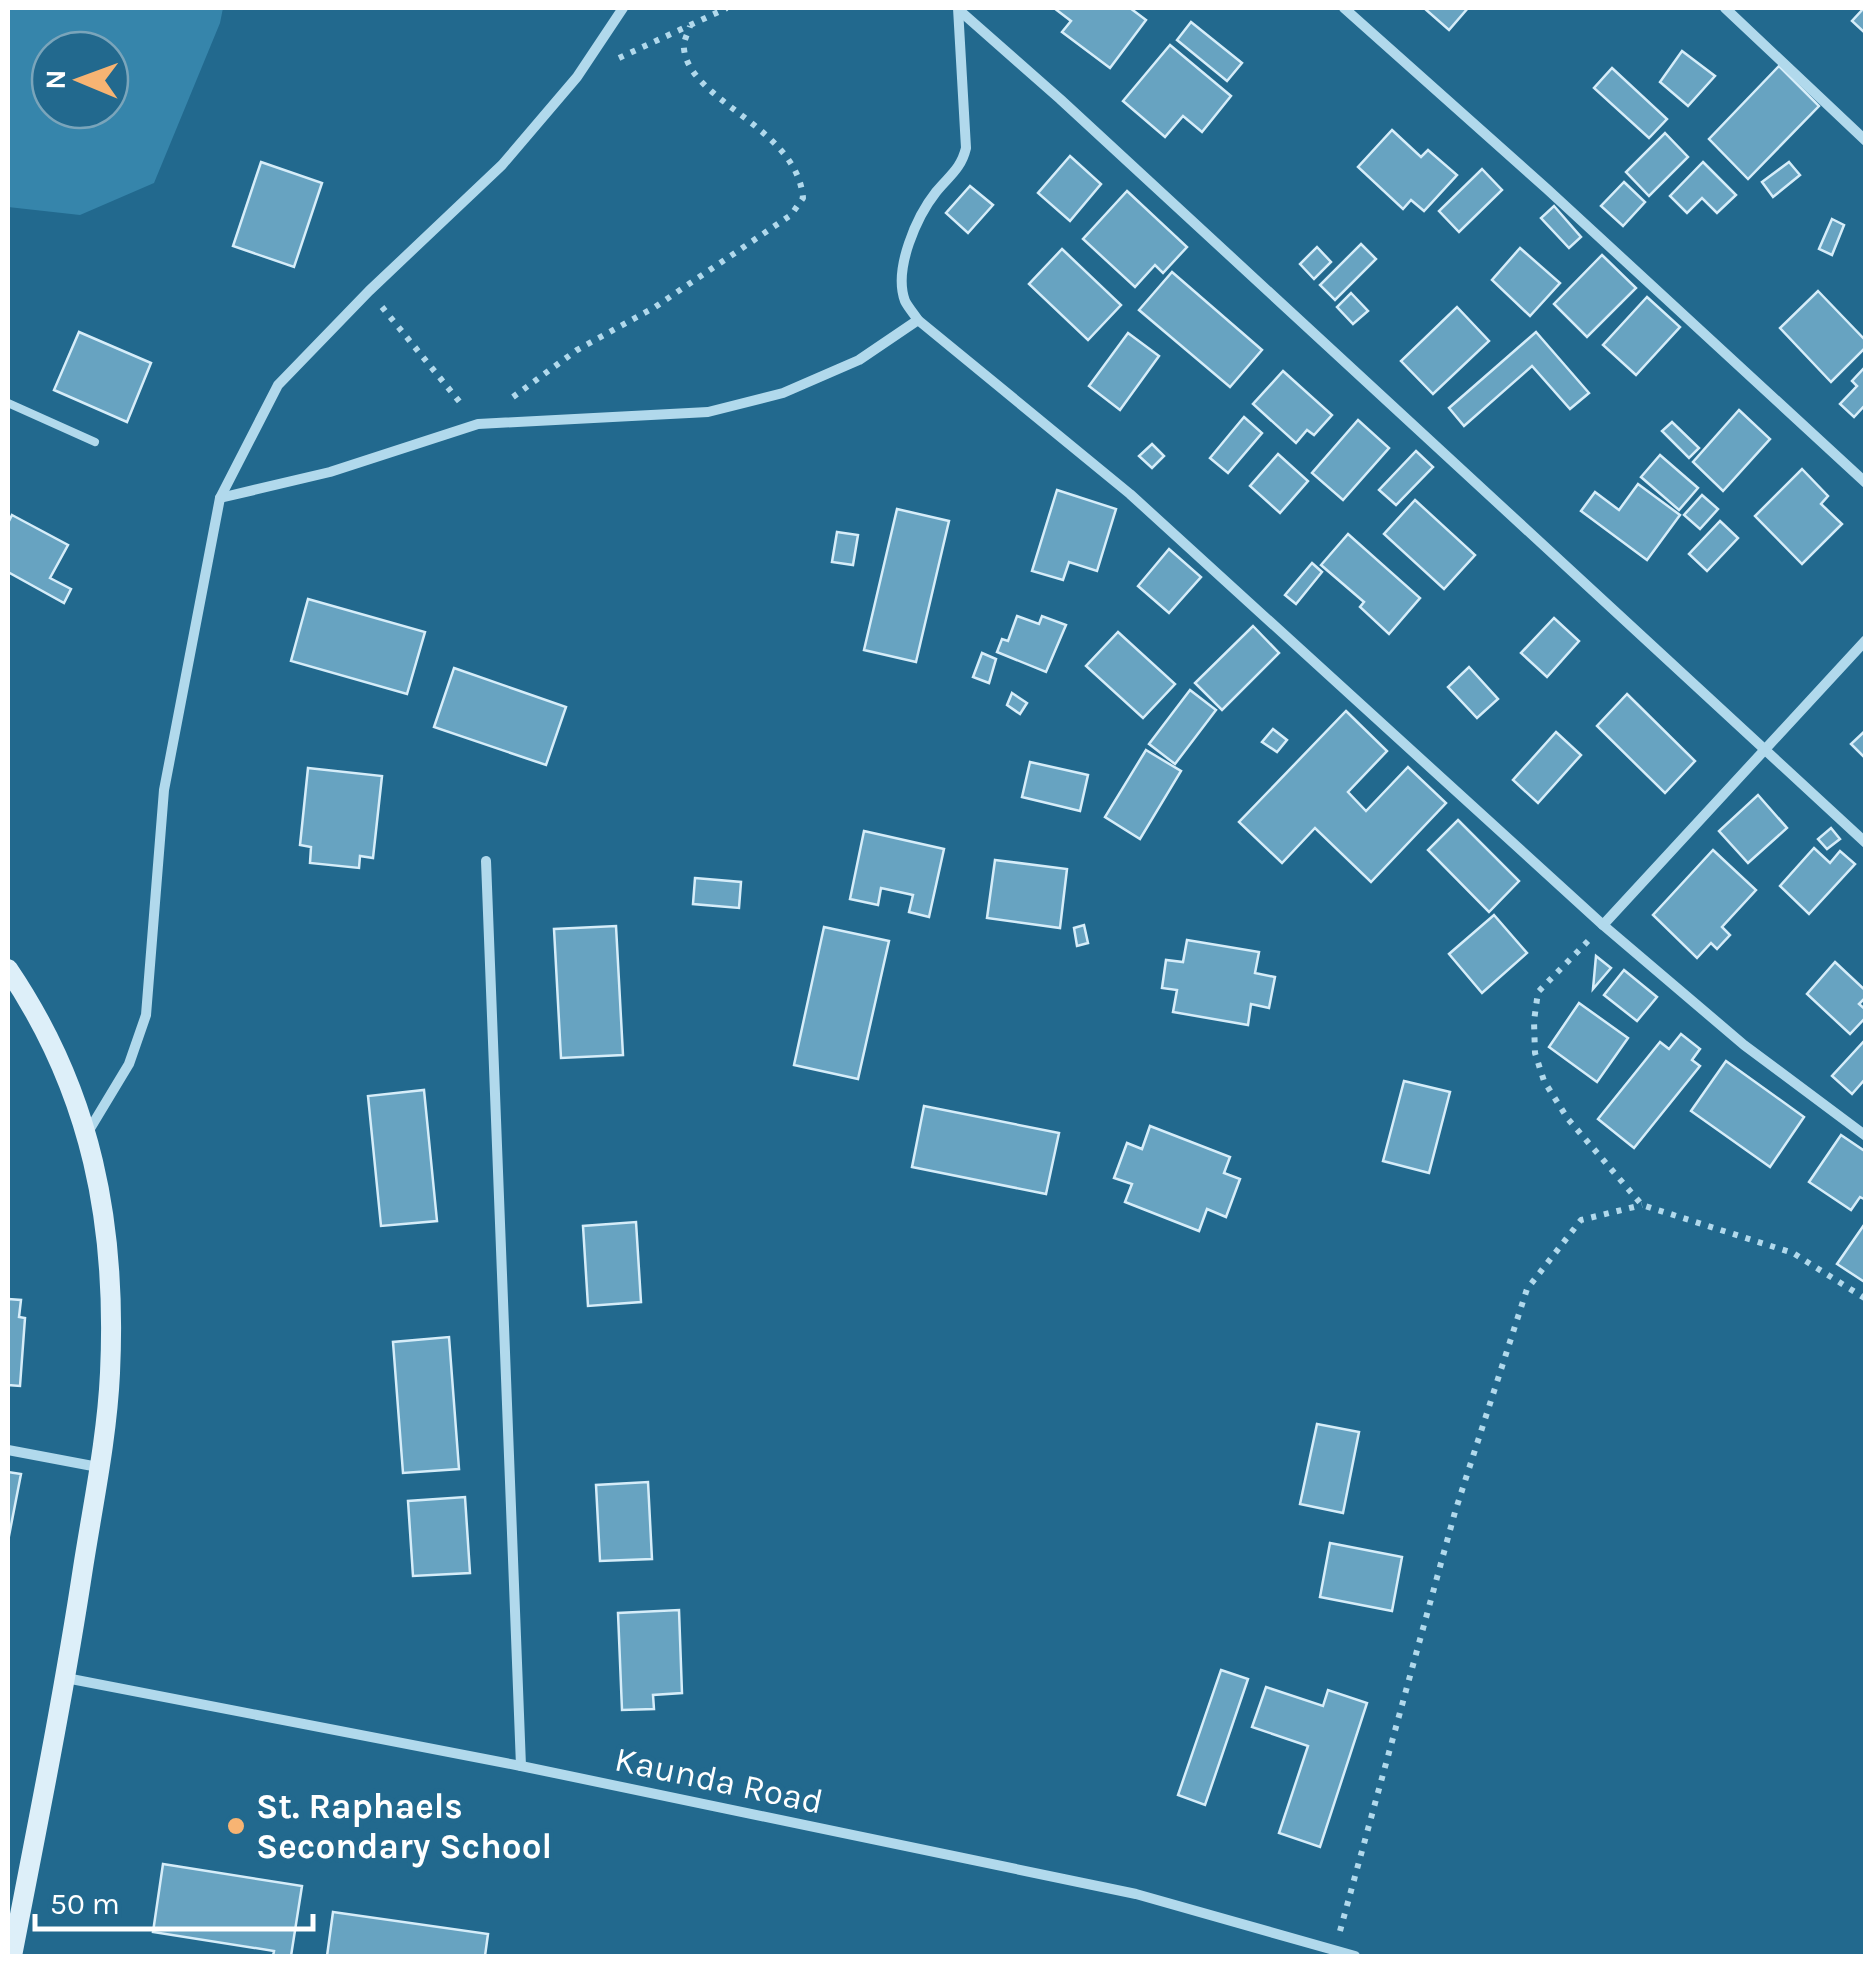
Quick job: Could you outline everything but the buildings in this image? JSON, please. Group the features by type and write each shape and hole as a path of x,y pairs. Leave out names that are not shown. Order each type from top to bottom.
{"street":[{"path":"88,1133 129,1064 146,1015 164,790 220,498 278,385 369,291 502,164 577,77 624,8"},
{"path":"1344,8 1866,483"},
{"path":"1725,8 1866,141"},
{"path":"958,9 966,148 962,165 936,192 914,225 902,278 905,300 918,320 1130,494 1603,926 1744,1045 1866,1136"},
{"path":"958,9 1090,126 1866,843"},
{"path":"220,498 330,472 478,424 708,412 783,393 859,360 918,320"},
{"path":"1603,926 1866,640"},
{"path":"486,861 522,1766"},
{"path":"8,970 64,1068 88,1133 109,1260 110,1375 66,1678 12,1956"},
{"path":"8,1450 98,1467"},
{"name":"Kaunda Road","path":"66,1678 522,1766 1136,1894 1356,1956"}],"lane":[{"path":"8,403 94,442"}],"path":[{"path":"577,77 726,8"},
{"path":"369,291 478,424 577,350 655,307 791,215 803,198 801,180 769,134 725,103 688,62 683,46 690,26"},
{"path":"1603,926 1538,992 1535,1053 1544,1081 1568,1118 1642,1205 1793,1254 1866,1299"},
{"path":"1335,1950 1455,1512 1527,1289 1581,1220 1642,1205"}],"shaded area":[{"path":"8,8 223,8 154,183 80,215 8,207"}],"place":[{"name":"St. Raphaels Secondary School","path":"236,1826"}]}
